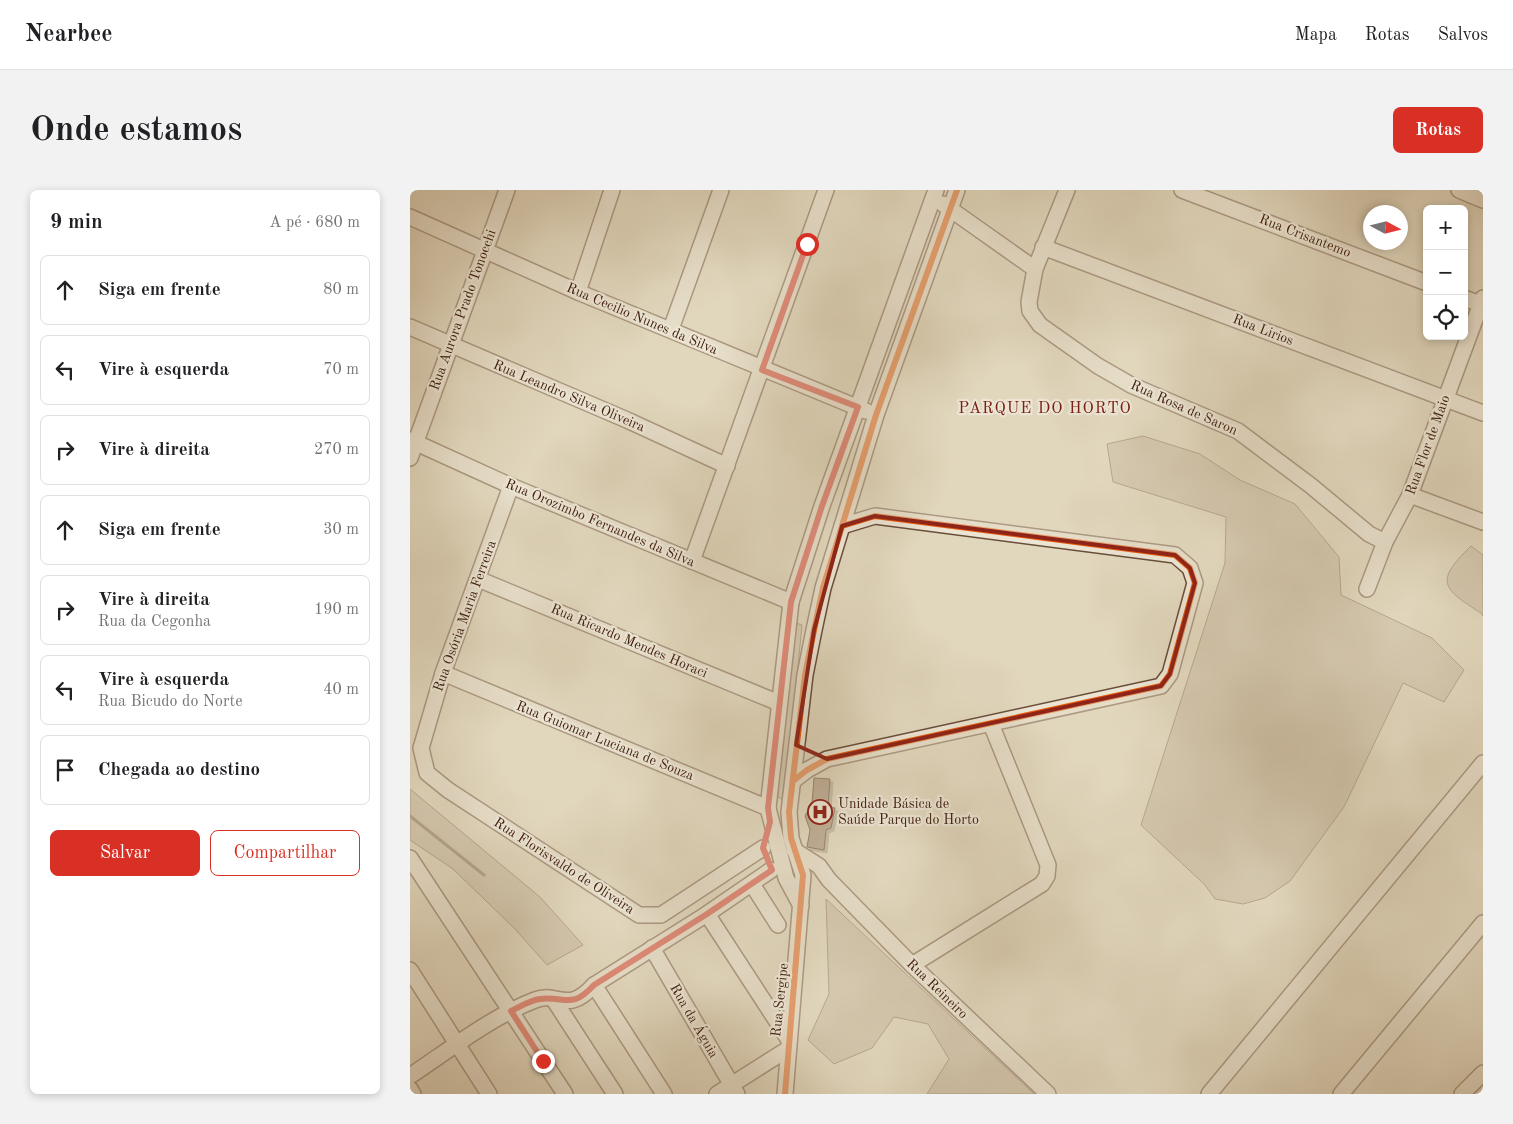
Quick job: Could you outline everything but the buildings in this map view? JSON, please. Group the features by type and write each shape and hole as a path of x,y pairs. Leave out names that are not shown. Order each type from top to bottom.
{"street":[{"name":"Rua Aurora Prado Tonocchi","path":"410,458 412,441 507,190"},
{"path":"578,292 612,190"},
{"path":"671,329 721,190"},
{"path":"692,561 826,190"},
{"path":"829,880 803,875 786,878 772,870 763,848 769,815 779,703 791,602 822,506 868,412 957,190"},
{"path":"803,875 794,850 790,812 796,745 814,630 823,588 852,493 868,412 935,193 950,209 1035,269 1067,190"},
{"name":"Rua Crisantemo","path":"1182,190 1423,282"},
{"path":"1459,190 1483,200"},
{"name":"Rua Cecilio Nunes da Silva","path":"410,217 484,252 671,329 762,370 868,412"},
{"name":"Rua Lirios","path":"1043,248 1483,413"},
{"name":"Rua Rosa de Saron","path":"1035,269 1028,302 1030,311 1040,325 1098,366 1132,385 1238,431 1310,485 1369,534 1385,542"},
{"path":"1468,299 1482,302"},
{"name":"Rua Flor de Maio","path":"1367,589 1385,542 1410,495 1444,399 1482,302"},
{"name":"Rua Leandro Silva Oliveira","path":"410,327 627,420 727,466"},
{"name":"Rua Orozimbo Fernandes da Silva","path":"412,441 511,486 791,602"},
{"name":"Rua Osória Maria Ferreira","path":"416,744 511,486"},
{"path":"793,781 807,770 828,759 1161,686 1170,674 1196,583 1194,575 1185,561 1175,556 874,516 864,510 852,493"},
{"path":"1410,495 1483,522"},
{"path":"842,526 874,516"},
{"name":"Rua Ricardo Mendes Horaci","path":"478,579 779,703"},
{"name":"Rua Guiomar Luciana de Souza","path":"443,673 769,815"},
{"path":"912,965 1042,884 1047,876 1048,865 992,724"},
{"name":"Rua Florisvaldo de Oliveira","path":"416,744 427,773 448,790 639,915 661,915 763,848"},
{"path":"796,745 814,756 828,759"},
{"path":"1209,1094 1483,763"},
{"path":"769,815 786,878 802,908"},
{"name":"Rua Reineiro","path":"794,850 819,866 829,880 912,965 1048,1094"},
{"path":"410,858 564,1094"},
{"path":"410,1076 511,1011 537,999 566,1002 578,999 594,985 707,914 772,870"},
{"name":"Rua Sergipe","path":"785,1094 802,908 803,875"},
{"path":"752,884 778,925"},
{"path":"707,914 789,1044 734,1090 717,1094"},
{"path":"1341,1094 1483,923"},
{"name":"Rua da Águia","path":"652,948 734,1090"},
{"path":"410,970 489,1094"},
{"path":"594,985 664,1094"},
{"path":"554,1000 615,1094"},
{"path":"1462,1094 1483,1073"},
{"path":"410,1089 414,1094"}],"highlighted area":[{"path":"875,516 1175,555 1190,568 1195,583 1170,674 1161,686 827,759 796,745 814,630 842,526"}],"shaded area":[{"path":"1143,436 1200,454 1240,480 1295,504 1339,557 1341,595 1432,638 1464,670 1444,702 1403,683 1344,807 1290,881 1265,898 1243,904 1215,899 1205,885 1141,825 1225,563 1226,517 1113,482 1107,444"},
{"path":"1471,546 1483,555 1483,616 1458,597 1451,590 1448,583 1448,576 1452,568"},
{"path":"796,623 802,625 785,801 778,797 778,786"},
{"path":"410,789 540,897 583,945 547,965 515,929 453,869 410,840"},
{"path":"826,899 1034,1094 927,1094 949,1059 928,1024 894,1017 872,1048 834,1064 808,1040 829,994"}],"waterway":[{"path":"410,816 484,875"}],"cycle path":[{"path":"785,1094 803,875 791,838 789,812 805,675 823,588 876,415 957,190"},
{"path":"793,781 807,770 827,759 1161,686 1170,674 1195,583 1190,568 1175,555 875,516 842,526"}],"place":[{"name":"Unidade Básica de Saúde Parque do Horto","path":"820,812"}],"district":[{"name":"PARQUE DO HORTO","path":"1045,409"}],"route":[{"path":"543,1061 511,1011 537,999 545,998 566,1002 578,999 594,985 707,914 772,870 766,860 763,848 764,838 770,822 768,808 791,602 822,506 858,407 762,370 807,244"}]}
